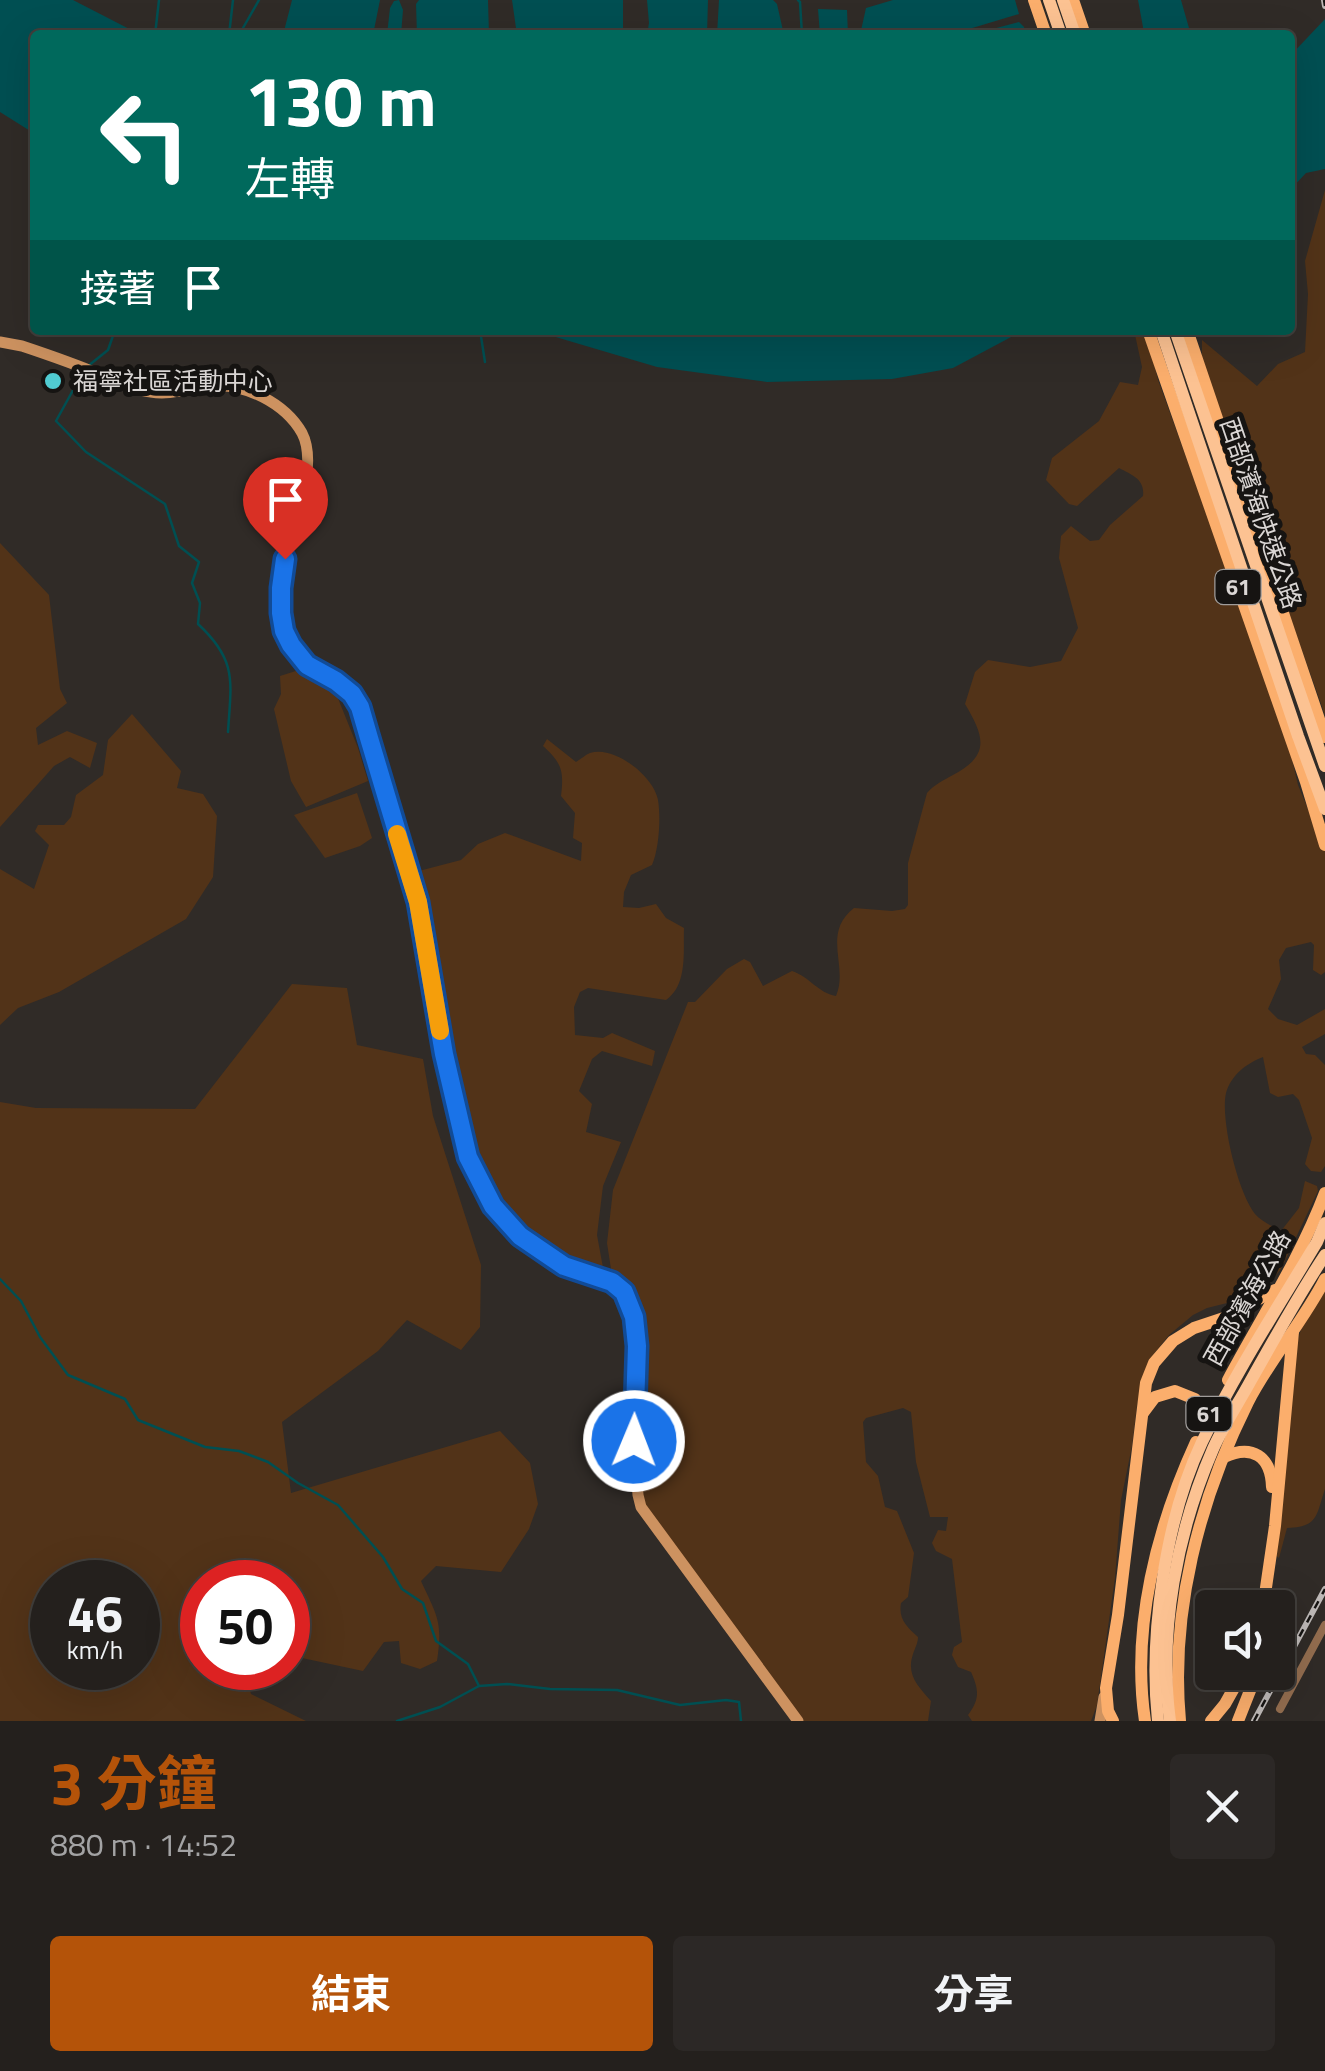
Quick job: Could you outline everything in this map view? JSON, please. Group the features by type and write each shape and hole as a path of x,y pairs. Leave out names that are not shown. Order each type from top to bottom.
{"highway":[{"path":"1049,0 1059,30"},
{"path":"1063,0 1073,30"},
{"name":"西部濱海快速公路","path":"1162,335 1325,809"},
{"name":"西部濱海快速公路","path":"1178,335 1325,766"},
{"path":"1312,774 1325,822"},
{"name":"61","path":"1158,1721 1160,1598 1182,1493 1202,1443 1325,1223"},
{"name":"61","path":"1170,1721 1160,1651 1184,1529 1214,1446 1300,1292 1325,1255"}],"main road":[{"path":"1034,0 1044,30"},
{"path":"1073,0 1083,30"},
{"name":"61","path":"1150,335 1300,763 1325,845"},
{"name":"61","path":"1190,335 1325,736"},
{"path":"0,342 22,346 154,393 214,385 240,389 271,401 302,434 307,471 283,574 284,631 307,665 336,681 360,707 418,902 444,1054 468,1157 493,1206 520,1236 564,1266 612,1282 624,1292 634,1317 637,1346 634,1441 642,1507 798,1721"},
{"name":"西部濱海公路","path":"1160,1651 1148,1580 1183,1469 1314,1224 1325,1193"},
{"name":"西部濱海公路","path":"1160,1651 1184,1600 1198,1534 1224,1457 1249,1400 1325,1279"},
{"path":"1100,1721 1118,1615 1146,1383 1154,1363 1174,1341 1194,1328 1224,1318 1279,1288"},
{"path":"1265,1590 1275,1526 1294,1328"},
{"path":"1142,1415 1155,1398 1175,1391 1194,1400 1205,1423"},
{"path":"1224,1457 1236,1452 1253,1453 1267,1463 1271,1474 1263,1590"},
{"name":"61","path":"1146,1721 1160,1651"},
{"name":"61","path":"1160,1651 1180,1721"},
{"path":"1106,1688 1113,1721"},
{"path":"1211,1721 1233,1690"},
{"path":"1238,1720 1250,1690"}],"street":[{"path":"1280,1709 1325,1625"}],"shaded area":[{"path":"1325,190 1325,715 1202,369 1202,340 1257,386 1278,364 1305,352 1305,261"},
{"path":"1135,335 1145,335 1148,339 1158,380 1285,729 1298,785 1325,850 1325,972 1321,975 1313,970 1311,942 1286,948 1279,960 1281,979 1268,1009 1278,1019 1297,1025 1325,1009 1325,1034 1302,1047 1306,1054 1315,1055 1325,1065 1325,1166 1321,1172 1311,1171 1305,1164 1312,1138 1299,1100 1293,1094 1278,1097 1270,1093 1263,1057 1240,1070 1226,1093 1226,1120 1237,1173 1255,1214 1281,1231 1299,1208 1305,1181 1317,1186 1318,1191 1272,1280 1247,1298 1193,1315 1153,1355 1137,1405 1121,1500 1115,1578 1097,1705 1091,1721 972,1721 968,1715 975,1704 977,1689 971,1672 958,1667 952,1655 954,1647 962,1642 952,1559 936,1551 932,1543 938,1530 946,1531 948,1517 930,1517 916,1462 911,1412 903,1408 863,1422 866,1462 878,1476 885,1507 897,1511 914,1553 908,1597 900,1609 904,1622 918,1637 911,1668 914,1680 931,1701 928,1721 803,1721 650,1516 643,1497 640,1321 611,1269 607,1243 613,1190 688,1002 695,1002 727,969 744,959 750,962 763,986 792,971 836,996 840,973 837,939 844,918 854,908 892,911 908,905 908,863 927,793 965,768 979,752 980,735 965,704 975,672 988,660 1030,667 1061,661 1078,628 1059,558 1061,536 1071,526 1090,541 1099,540 1143,496 1137,478 1119,468 1077,506 1069,504 1046,480 1052,458 1099,421 1120,382 1138,385 1142,367"},
{"path":"0,543 49,595 60,689 67,703 36,728 38,745 67,731 97,743 90,768 70,757 54,766 0,827"},
{"path":"299,670 335,691 368,781 306,807 291,781 274,709 281,694 280,676"},
{"path":"132,714 181,771 177,788 203,794 217,816 213,877 186,919 59,992 18,1008 0,1025 0,869 34,889 49,845 35,831 38,825 64,825 71,817 76,795 103,775 108,740"},
{"path":"547,739 576,762 600,752 621,758 649,782 659,807 656,851 652,865 631,875 623,907 656,904 666,918 684,928 681,977 666,1000 588,988 580,992 574,1007 575,1035 603,1038 612,1033 655,1051 652,1066 602,1051 592,1059 579,1091 592,1104 586,1132 621,1142 603,1186 597,1235 604,1273 599,1280 518,1235 478,1167 444,1038 415,872 461,860 478,844 505,833 581,861 582,843 573,838 575,813 561,796 560,768 543,746"},
{"path":"357,793 372,838 325,858 294,815"},
{"path":"292,984 347,988 357,1045 423,1059 433,1116 481,1265 480,1327 461,1350 407,1320 378,1351 282,1422 291,1493 500,1431 530,1463 538,1504 529,1529 501,1572 436,1566 421,1581 439,1627 437,1661 420,1669 401,1663 399,1641 384,1642 363,1671 310,1660 310,1560 180,1560 180,1690 250,1690 306,1721 0,1721 0,1102 36,1108 195,1109"},
{"path":"1325,1284 1325,1489 1315,1518 1305,1525 1287,1528 1279,1558 1273,1553 1298,1339 1307,1311"}],"water":[{"path":"0,0 73,0 131,30 30,30 30,131 0,112"},
{"path":"292,0 380,0 374,30 284,30"},
{"path":"399,0 403,10 401,30 388,30 394,1"},
{"path":"419,0 488,0 489,30 417,30"},
{"path":"512,0 623,0 623,30 516,30"},
{"path":"647,0 708,0 707,30 648,30"},
{"path":"719,0 773,0 783,30 717,30"},
{"path":"893,0 1015,0 1019,14 966,30 861,30 866,8"},
{"path":"1138,0 1181,0 1190,30 1143,30"},
{"path":"818,9 847,10 848,30 820,30"},
{"path":"1325,19 1325,169 1306,173 1295,185 1295,51"},
{"path":"1019,22 1025,30 989,30"},
{"path":"549,335 1014,335 953,368 892,379 767,382 657,367"}],"waterway":[{"path":"156,30 159,0"},
{"path":"230,30 233,0"},
{"path":"242,30 259,0"},
{"path":"798,0 802,30"},
{"path":"88,366 108,350 113,335"},
{"path":"481,335 485,362"},
{"path":"83,372 56,421 86,452 165,504 179,546 199,562 192,583 200,603 198,624 226,661 230,686 228,732"},
{"path":"0,1279 21,1301 40,1337 68,1375 125,1399 138,1420 205,1447 239,1451 268,1462 338,1505 383,1557 402,1589 423,1603 436,1641 468,1664 479,1686"},
{"path":"397,1721 440,1707 479,1686 507,1684 617,1690 680,1705 739,1702 741,1721"}],"railway":[{"path":"1324,0 1325,6"},
{"path":"1254,1721 1325,1589"}],"slow traffic":[{"path":"397,834 418,902 440,1031"}],"place":[{"name":"福寧社區活動中心","path":"53,381"}],"route":[{"path":"285,559 281,613 291,645 307,665 352,694 360,707 418,902 444,1054 468,1157 493,1206 520,1236 564,1266 612,1282 624,1292 634,1317 637,1346 634,1441"}]}
